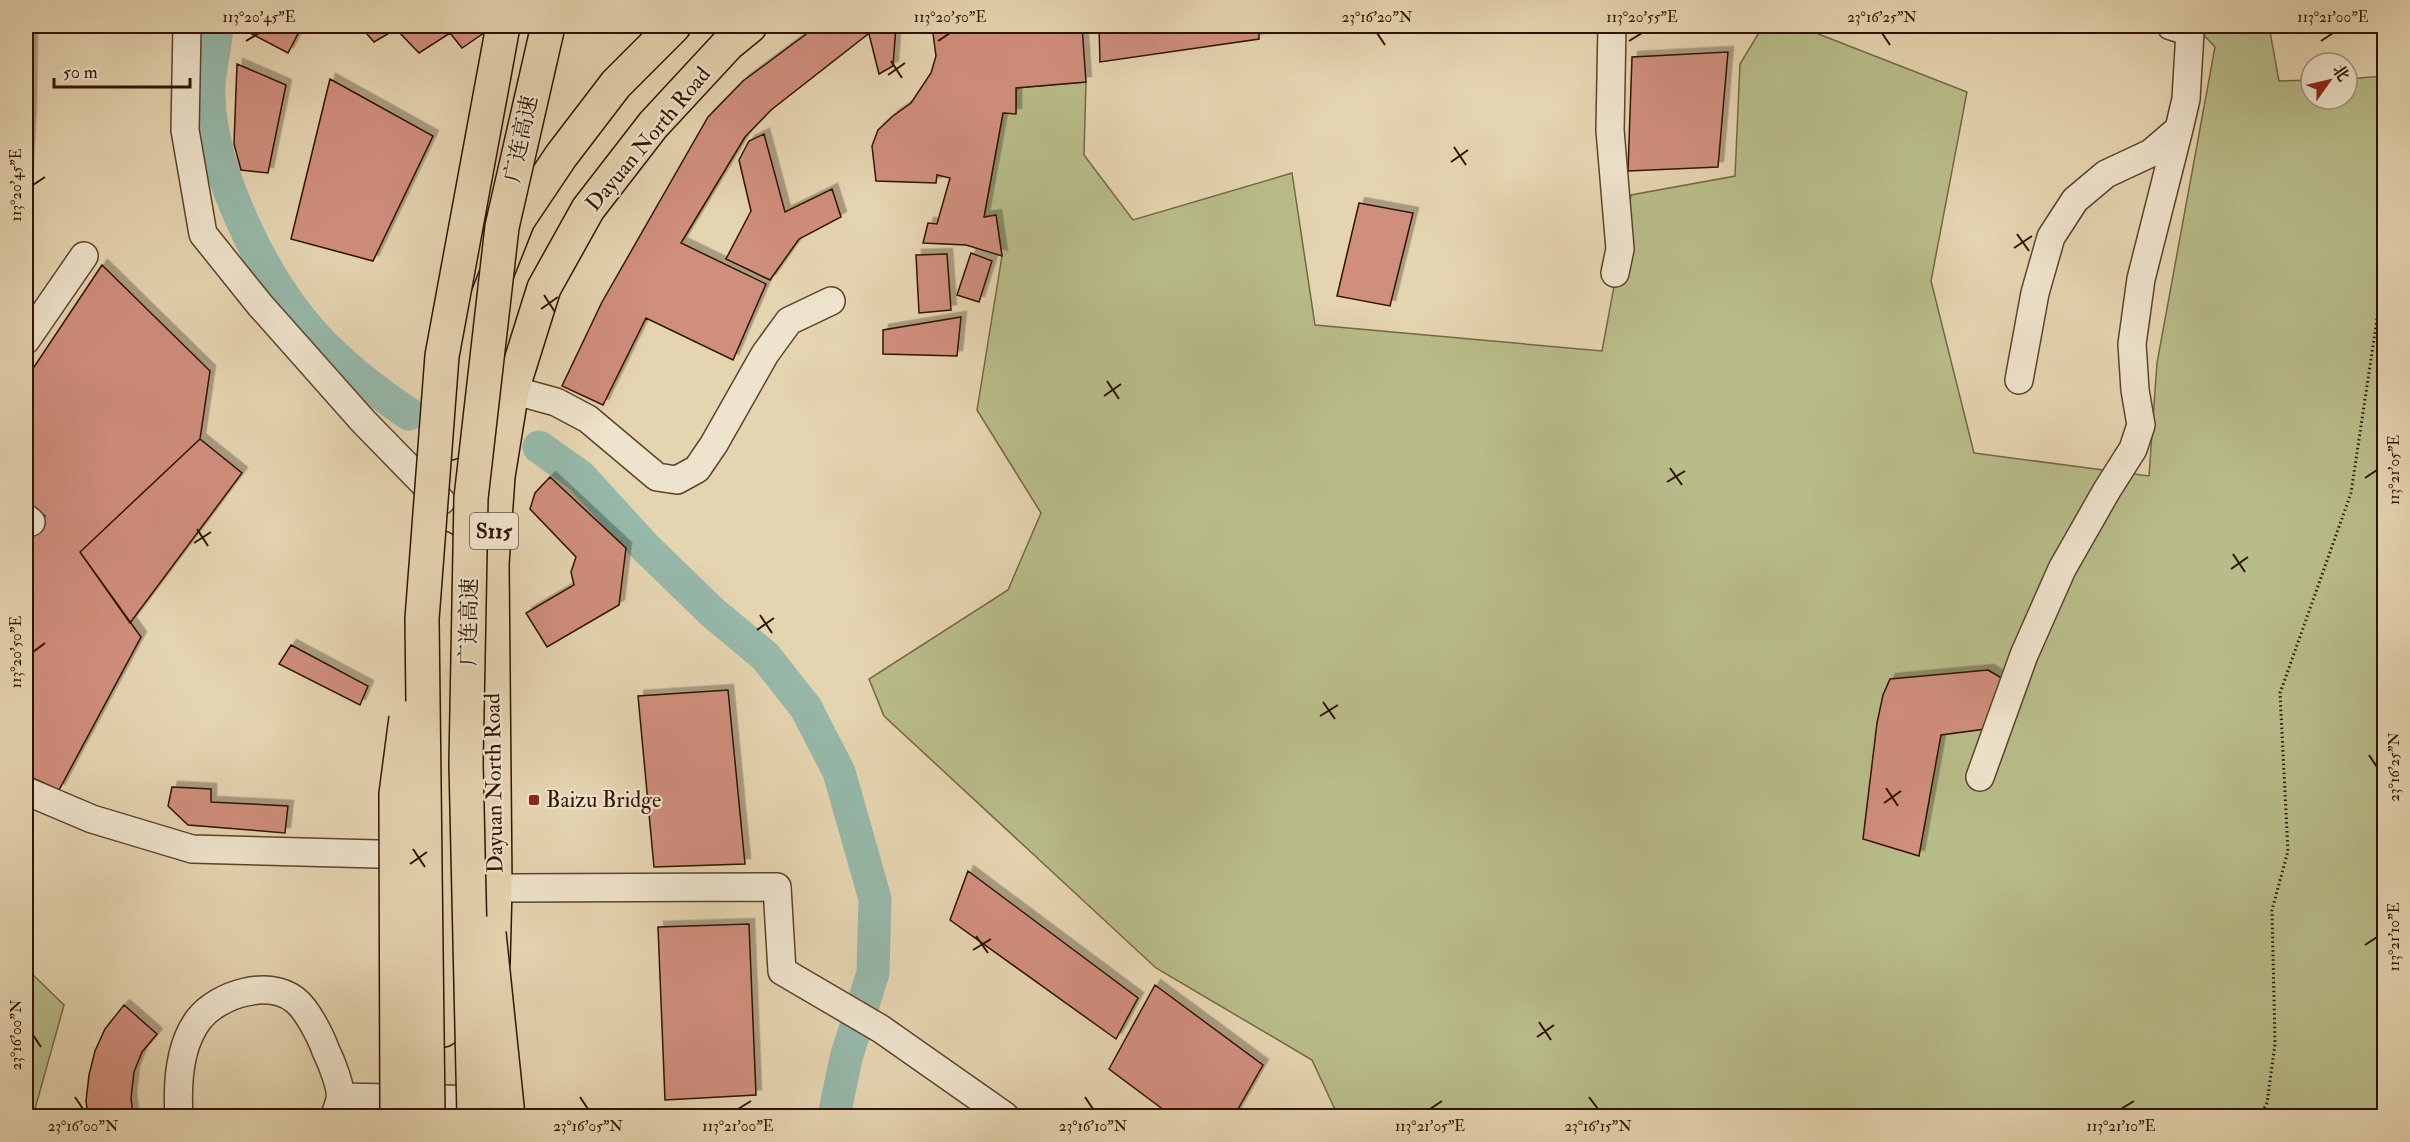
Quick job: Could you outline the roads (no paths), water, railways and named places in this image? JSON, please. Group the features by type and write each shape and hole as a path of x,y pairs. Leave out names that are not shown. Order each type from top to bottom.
{"main road":[{"name":"广连高速","path":"438,1110 422,619 442,356 503,26"},
{"name":"广连高速","path":"490,1112 467,743 471,498 502,227 548,26"},
{"name":"S115","path":"438,1110 443,855 440,725 441,570 444,504 455,400 468,346 518,220 561,156 616,84 674,26"},
{"name":"Dayuan North Road","path":"490,1112 495,888 492,564 498,476 512,390 544,288 588,208 653,125 728,44 750,26"},
{"path":"397,1116 396,794 427,553"}],"lane":[{"path":"187,26 185,130 202,234 260,305 355,412 444,504"},
{"path":"1612,26 1610,130 1620,249 1615,273"},
{"path":"1980,777 2024,655 2062,568 2133,449 2141,425 2135,390 2132,344 2141,279 2186,99 2190,32 2171,26"},
{"path":"2019,380 2035,293 2051,237 2075,200 2106,174 2151,153 2179,129"},
{"path":"30,322 84,256"},
{"path":"512,390 556,402 588,418 657,477 677,480 697,469 709,452 765,354 789,321 831,301"},
{"path":"26,791 92,819 192,849 443,855"},
{"path":"495,888 777,887 782,971 881,1029 1005,1116"},
{"path":"179,1116 180,1070 186,1045 200,1019 218,1003 240,992 271,991 295,1000 317,1030 331,1060 338,1107 490,1112"}],"waterway":[{"path":"217,26 209,89 212,128 230,192 259,255 276,285 314,335 359,378 409,414"},
{"path":"539,447 580,476 645,547 712,612 765,656 806,708 839,772 875,899 873,973 846,1058 834,1116"}],"place":[{"name":"Baizu Bridge","path":"534,800"}]}
